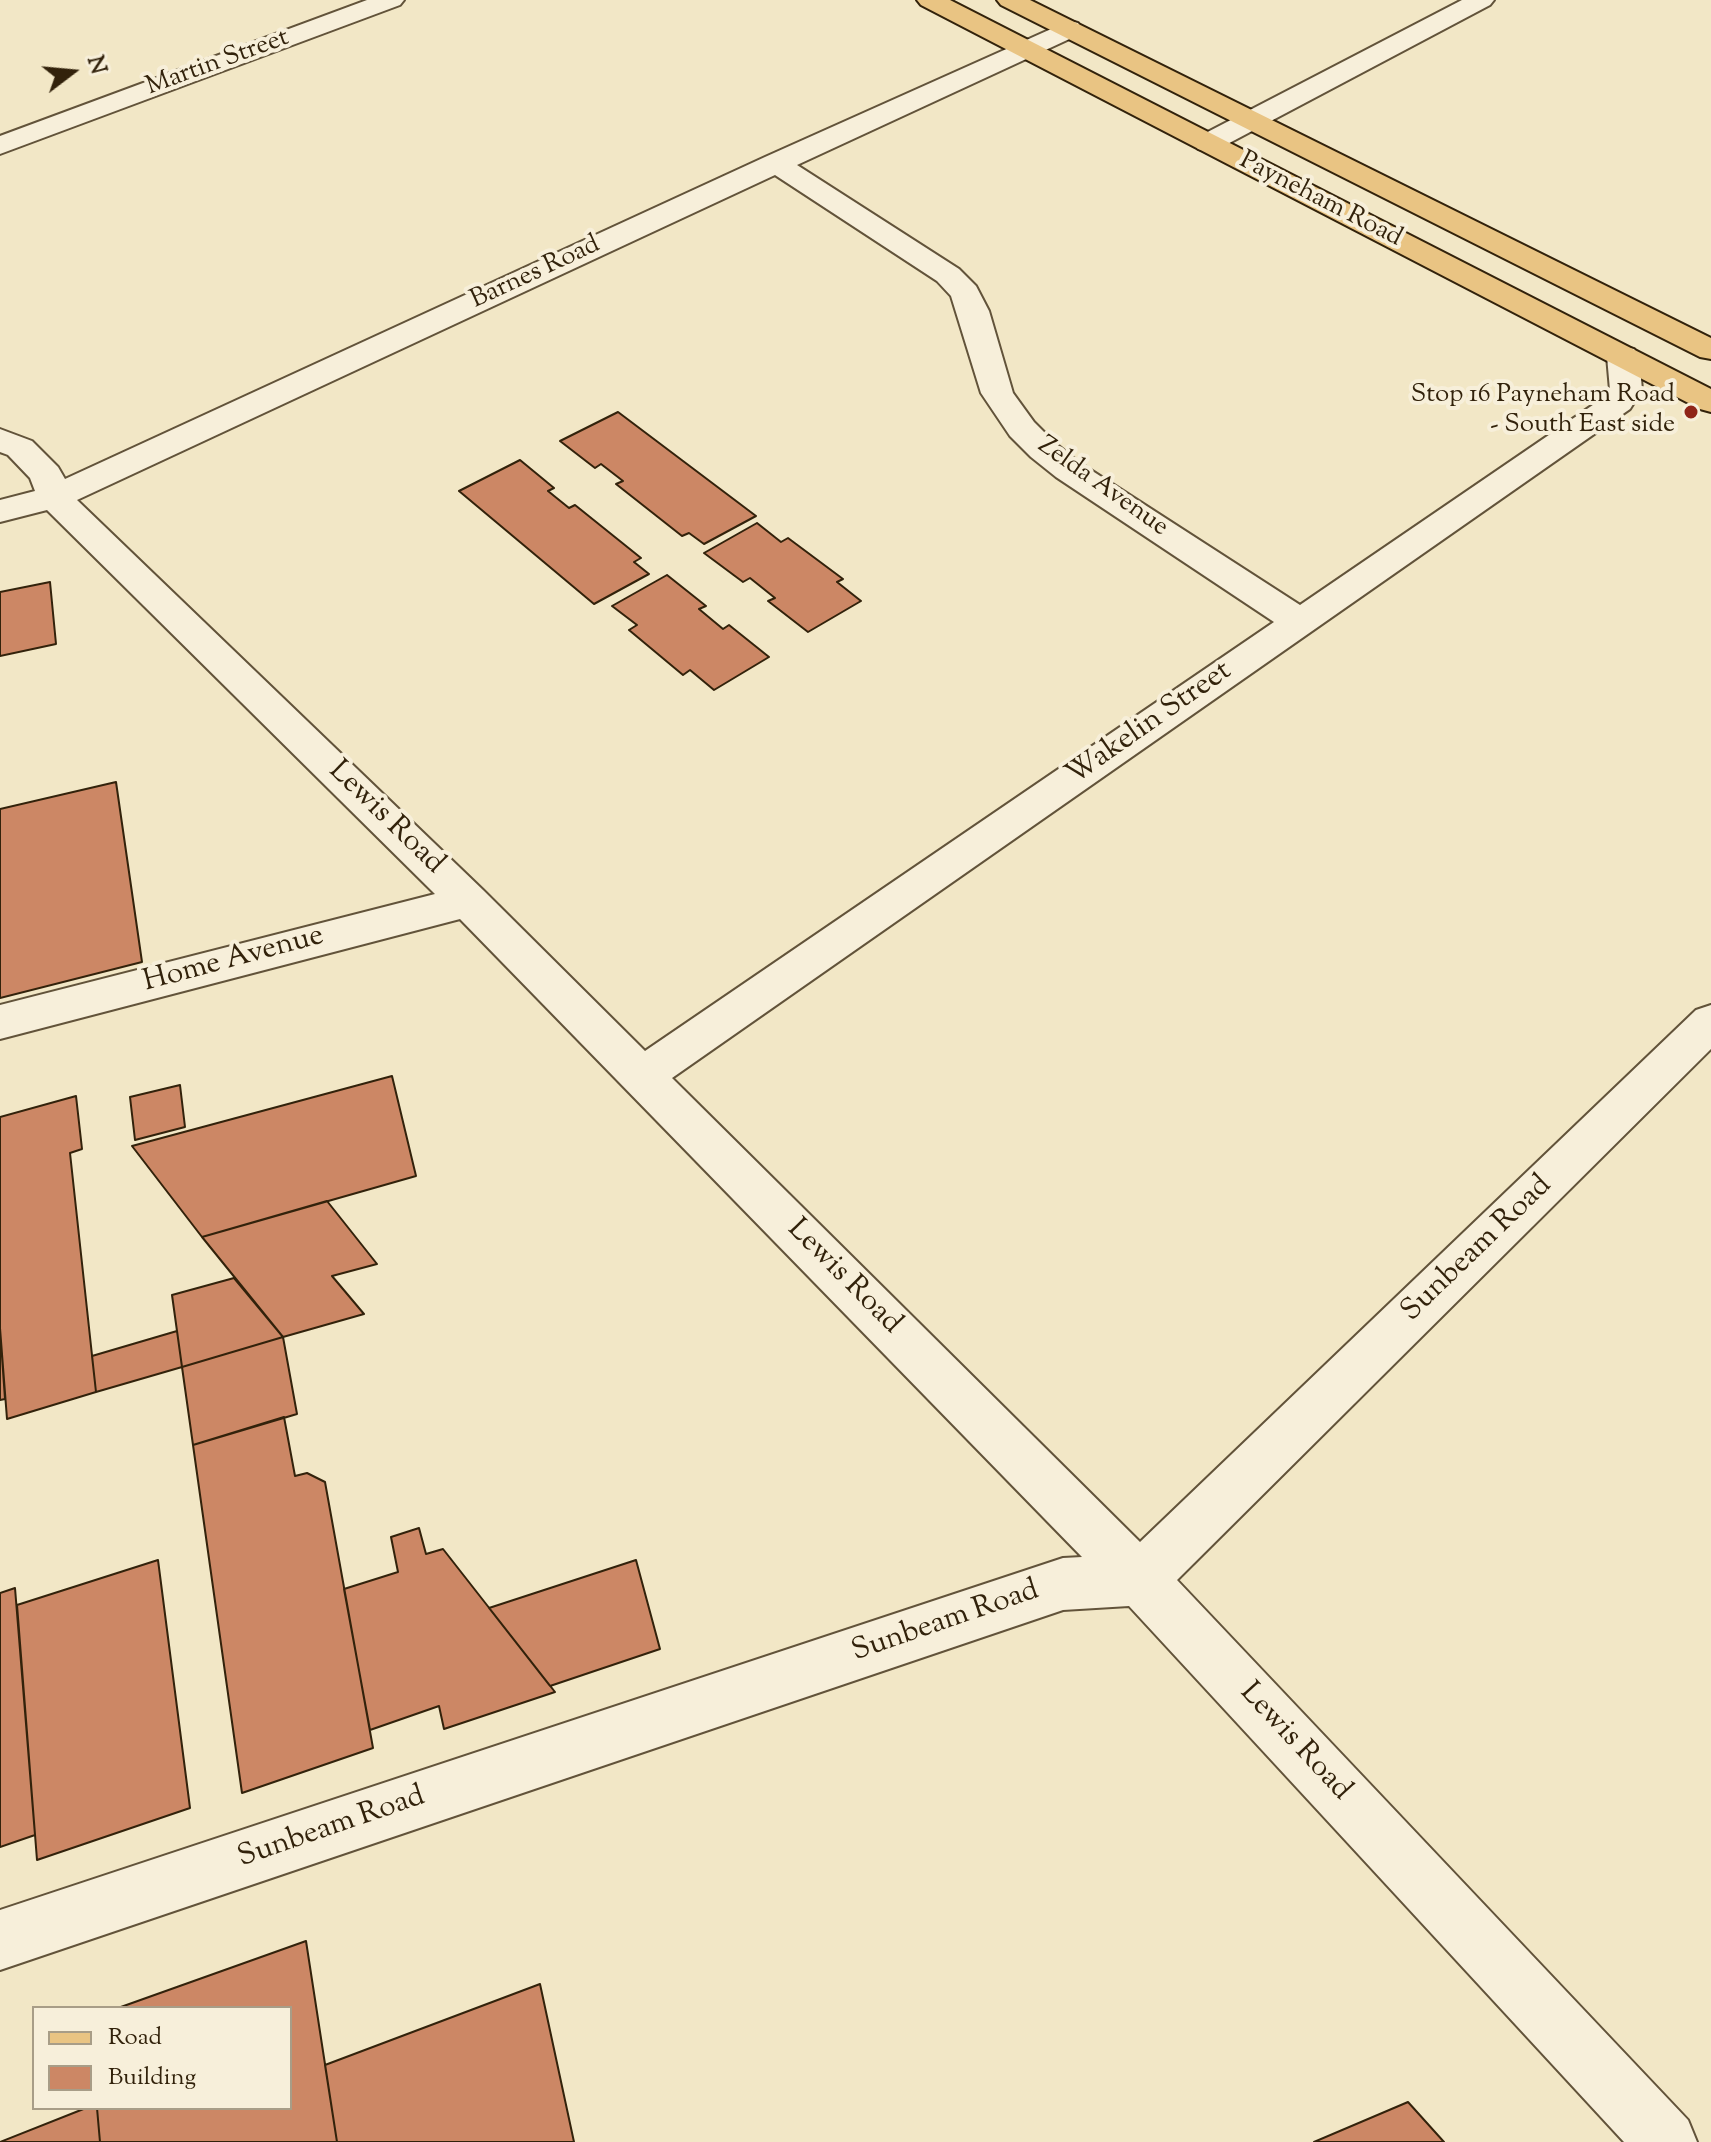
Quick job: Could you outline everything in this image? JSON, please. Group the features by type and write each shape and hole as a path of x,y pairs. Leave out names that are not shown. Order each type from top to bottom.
{"main road":[{"name":"Payneham Road","path":"930,0 1711,402"},
{"name":"Payneham Road","path":"1010,0 1711,350"}],"street":[{"name":"Martin Street","path":"0,146 391,0"},
{"path":"1208,143 1481,0"},
{"name":"Barnes Road","path":"0,511 54,497 1069,29"},
{"name":"Zelda Avenue","path":"775,163 948,275 965,292 974,311 997,393 1022,429 1043,450 1068,470 1300,622"},
{"name":"Wakelin Street","path":"642,1076 1619,402 1626,390 1623,356"},
{"name":"Lewis Road","path":"0,439 20,448 46,474 54,497 468,901 1140,1579 1666,2142"},
{"name":"Home Avenue","path":"0,1022 468,901"},
{"name":"Sunbeam Road","path":"0,1940 1063,1584 1140,1579 1711,1022"}],"building":[{"path":"618,412 756,516 704,544 689,533 682,536 616,484 623,481 601,464 595,468 560,441"},
{"path":"520,460 554,488 548,491 569,508 575,505 641,558 634,562 649,574 594,604 459,491"},
{"path":"757,523 781,542 788,538 843,579 837,582 861,601 808,632 768,601 775,598 750,578 743,582 704,553"},
{"path":"667,575 706,606 699,609 723,629 729,625 769,657 714,690 690,670 683,675 629,630 637,625 612,606"},
{"path":"50,582 56,644 0,656 0,592"},
{"path":"116,782 142,962 0,998 0,809"},
{"path":"392,1076 416,1176 202,1237 132,1146"},
{"path":"180,1085 185,1127 135,1140 130,1097"},
{"path":"76,1096 82,1149 70,1153 96,1392 7,1419 0,1328 0,1117"},
{"path":"327,1201 377,1264 332,1276 364,1314 283,1337 202,1237"},
{"path":"234,1278 283,1337 182,1367 172,1295"},
{"path":"0,1328 5,1399 0,1400"},
{"path":"177,1331 182,1367 96,1392 92,1356"},
{"path":"283,1337 297,1414 193,1445 182,1367"},
{"path":"284,1417 295,1476 307,1473 325,1482 373,1748 242,1793 193,1445"},
{"path":"419,1528 426,1554 443,1549 555,1692 444,1729 439,1706 370,1730 344,1589 398,1572 391,1537"},
{"path":"158,1560 190,1808 37,1860 17,1605"},
{"path":"636,1560 660,1649 550,1686 489,1608"},
{"path":"15,1588 35,1835 0,1847 0,1593"},
{"path":"306,1941 337,2142 100,2142 97,2110 292,2110 292,2006 124,2006"},
{"path":"540,1984 574,2142 337,2142 325,2065"},
{"path":"1408,2102 1444,2142 1314,2142"},
{"path":"81,2110 97,2110 100,2142 0,2142"}],"place":[{"name":"Stop 16 Payneham Road - South East side","path":"1691,412"}]}
